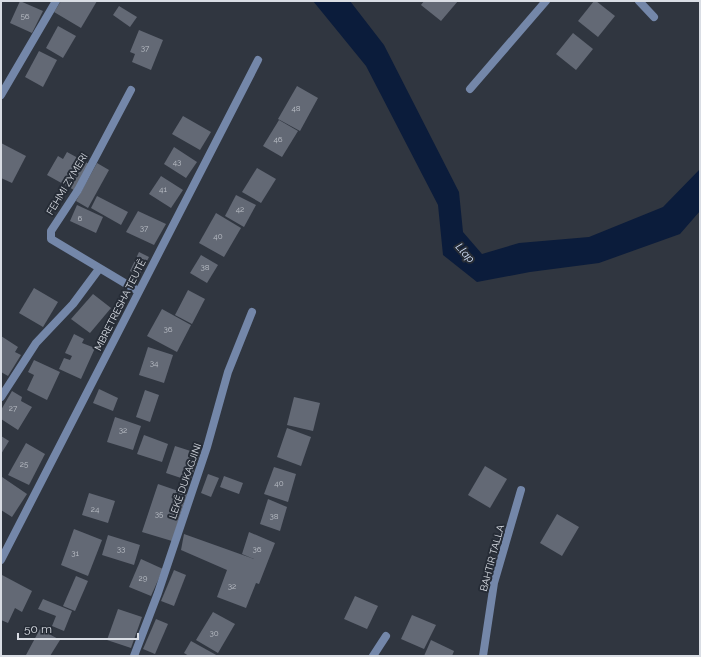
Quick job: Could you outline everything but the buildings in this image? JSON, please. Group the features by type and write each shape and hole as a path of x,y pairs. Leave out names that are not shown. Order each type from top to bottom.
{"street":[{"path":"1,95 56,1"},
{"path":"470,89 546,1"},
{"path":"639,1 654,17"},
{"name":"MBRETRESHA TEUTË","path":"1,560 258,60"},
{"name":"FEHMI ZYMERI","path":"131,90 78,190 51,231 51,239 138,291"},
{"path":"1,397 36,343 74,304 99,269"},
{"name":"LEKË DUKAGJINI","path":"134,656 158,593 207,447 228,372 252,312"},
{"name":"BAHTIR TALLA","path":"483,656 494,583 521,490"},
{"path":"373,656 386,636"}],"water":[{"name":"Llap","path":"313,1 350,1 384,45 459,192 463,232 482,254 519,243 589,237 663,207 700,169 700,211 680,234 599,263 530,272 477,282 443,255 438,205 366,66"}]}
